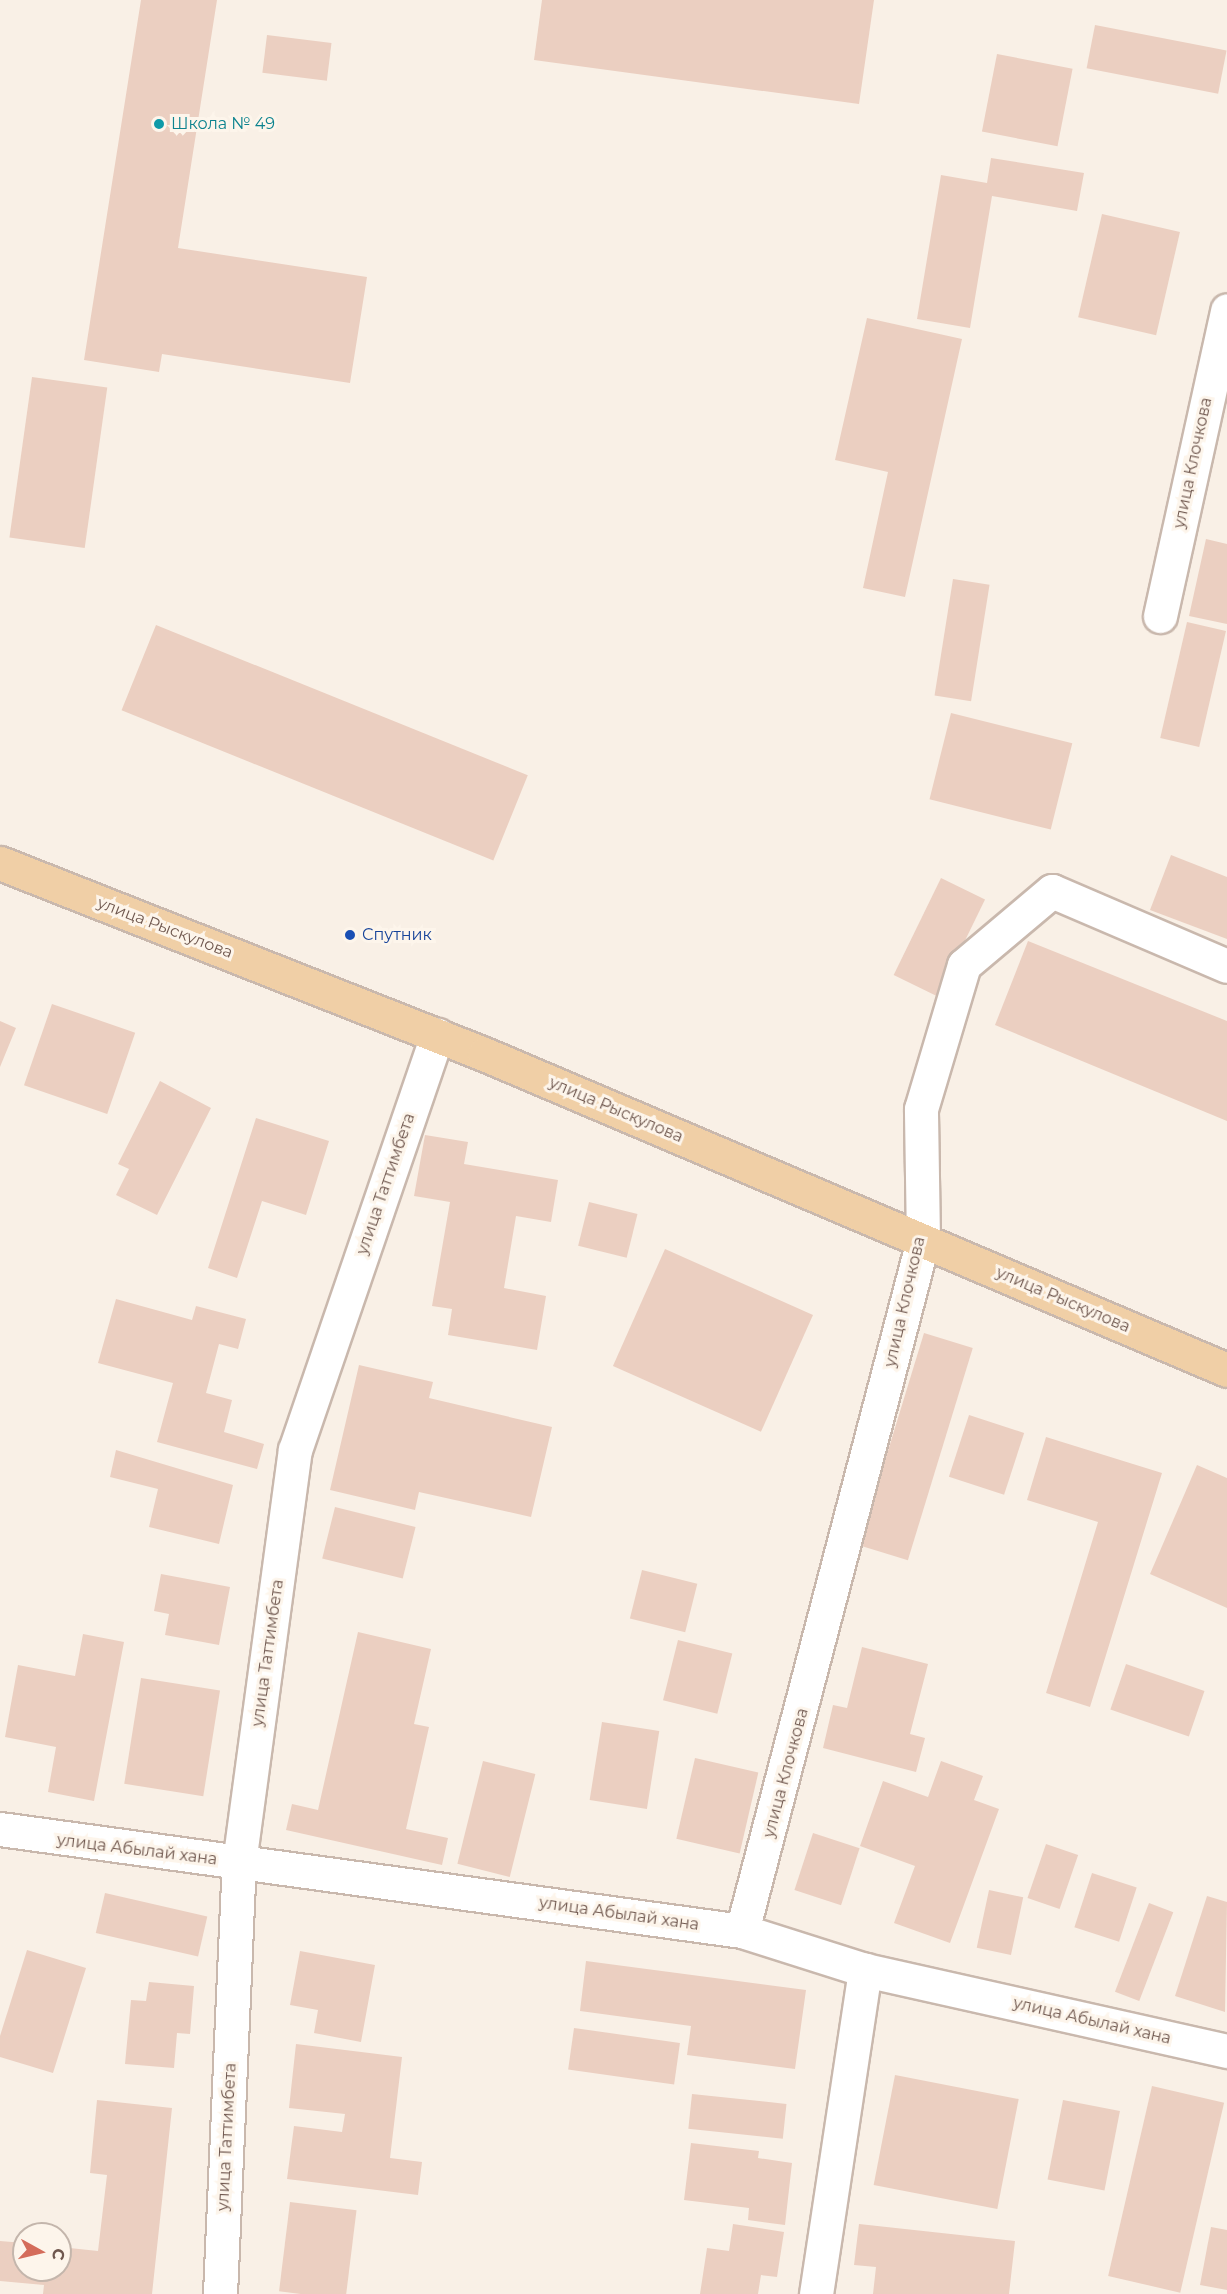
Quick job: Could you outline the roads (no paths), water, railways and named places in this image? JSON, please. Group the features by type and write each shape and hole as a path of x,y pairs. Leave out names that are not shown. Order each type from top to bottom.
{"main road":[{"name":"улица Рыскулова","path":"0,863 437,1035 1227,1370"}],"street":[{"name":"улица Клочкова","path":"1160,616 1227,310"},
{"name":"улица Клочкова","path":"742,1931 788,1770 922,1240 921,1109 964,964 1052,891 1227,966"},
{"name":"улица Таттимбета","path":"220,2294 239,1863 295,1450 437,1035"},
{"name":"улица Абылай хана","path":"0,1829 742,1931 865,1970 1227,2051"},
{"path":"816,2294 865,1970"}],"place":[{"name":"Школа № 49","path":"159,124"},
{"name":"Спутник","path":"350,935"}]}
